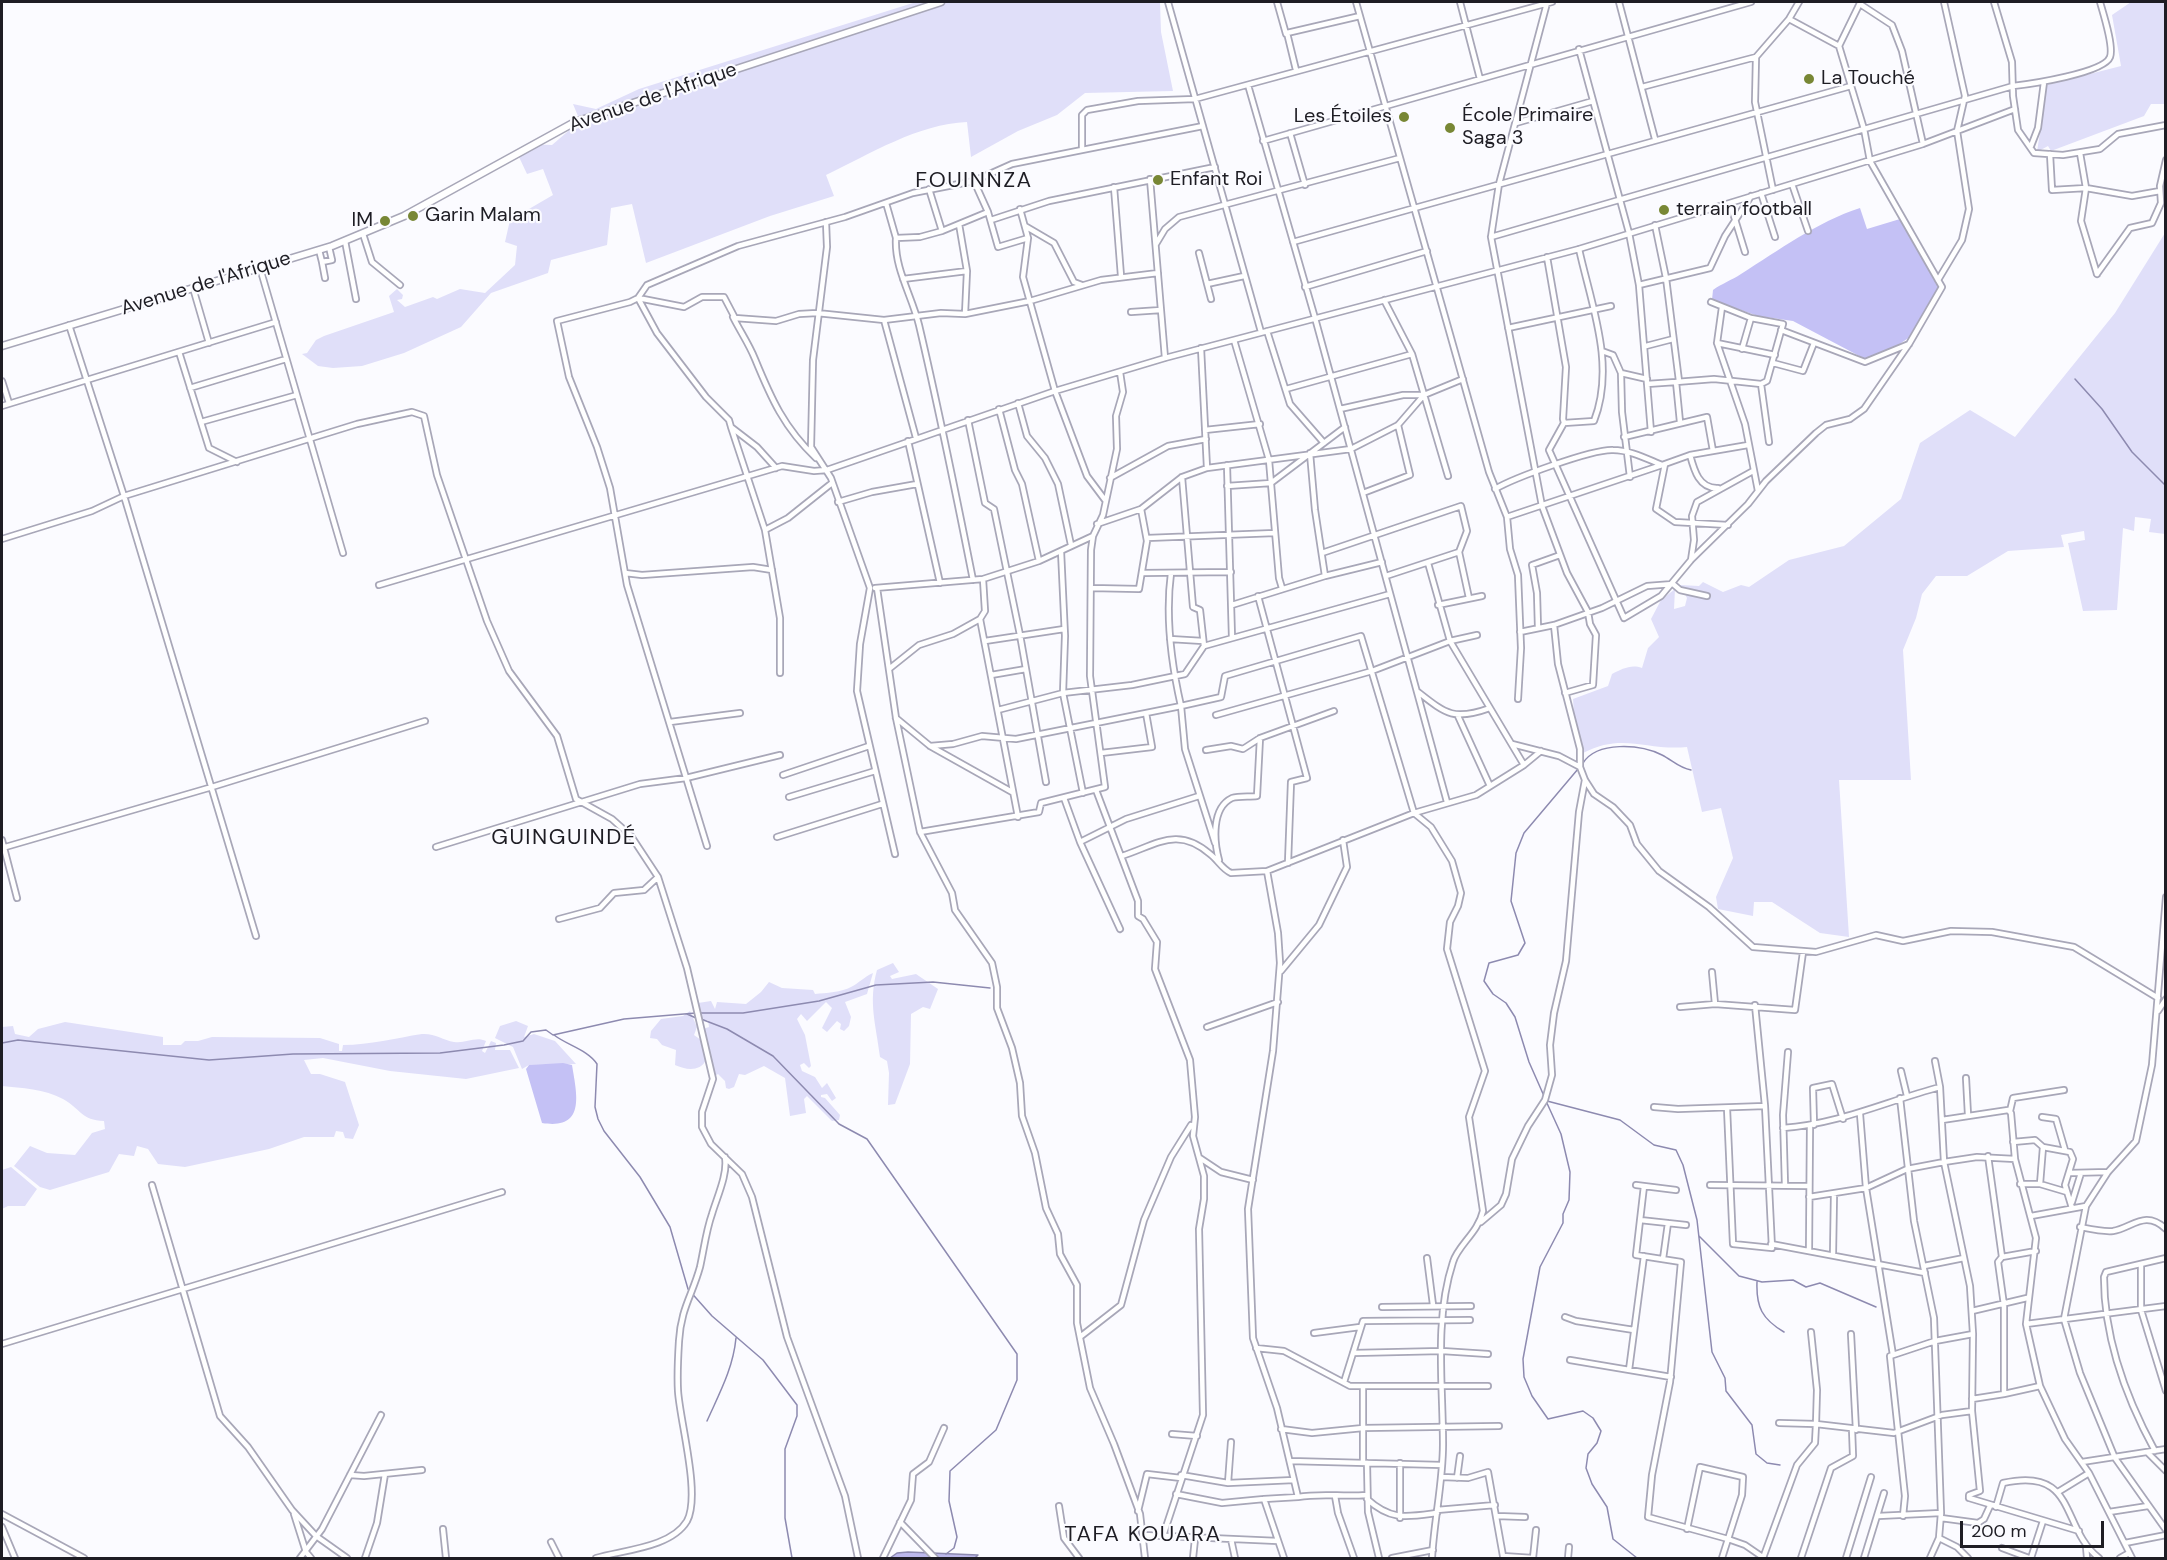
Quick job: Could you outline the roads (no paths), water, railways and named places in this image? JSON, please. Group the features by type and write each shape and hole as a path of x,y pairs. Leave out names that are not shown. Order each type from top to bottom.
{"main road":[{"name":"Avenue de l'Afrique","path":"2,346 330,247 363,234 442,196 575,122 941,2"}],"street":[{"path":"1168,2 1261,332"},
{"path":"1277,2 1296,70"},
{"path":"1357,2 1463,379 1495,489 1506,518 1510,549 1518,575 1520,632 1518,699"},
{"path":"1460,2 1479,79"},
{"path":"1082,150 1082,115 1087,110 1138,101 1195,99 1549,2"},
{"path":"1549,2 1499,184 1491,237 1542,506 1573,587 1588,612 1590,624 1596,635 1593,685 1565,693"},
{"path":"1619,2 1655,139"},
{"path":"1263,141 1579,49 1751,2"},
{"path":"1642,87 1756,57 1789,19 1799,2"},
{"path":"1938,280 1962,240 1969,209 1957,131 1965,100 1944,2"},
{"path":"1994,2 2012,62 2018,130 2037,154 2080,153 2100,149 2118,134 2166,125"},
{"path":"1491,237 2013,86 2044,82 2097,68 2109,58 2110,49 2100,2"},
{"path":"1547,257 1566,367 1564,423 1549,450 1572,496 1624,618 1653,603 1673,584 1691,560 1728,525 1777,470 1826,425 1850,420 1858,414 1909,344 1942,287 1870,160 1864,129 1839,46 1860,3 1892,25 1901,48 1923,144"},
{"path":"1286,34 1360,16"},
{"path":"1789,19 1839,46"},
{"path":"1579,49 1629,233 1639,285 1646,346 1651,432"},
{"path":"1756,57 1756,112 1773,190"},
{"path":"2031,146 2038,128 2044,82"},
{"path":"1248,85 1315,318 1447,802"},
{"path":"1293,242 1851,86"},
{"path":"1516,123 1593,101"},
{"path":"379,585 776,468 827,470 1055,391 1201,348 1578,249 1923,144 2015,109"},
{"path":"638,298 647,285 708,256 929,189 974,181 1012,164 1203,126"},
{"path":"1290,133 1305,185"},
{"path":"2080,153 2086,188 2081,221 2097,274 2130,228 2152,223 2163,202 2160,192 2166,160"},
{"path":"2050,154 2052,190 2086,188 2132,196 2160,192"},
{"path":"1156,244 1165,229 1179,217 1400,158"},
{"path":"991,220 1020,209 1150,179 1215,167"},
{"path":"1150,179 1165,358"},
{"path":"974,181 991,220 998,247 1028,238"},
{"path":"1792,184 1808,231"},
{"path":"1114,187 1121,276"},
{"path":"929,189 942,231"},
{"path":"1761,193 1775,237"},
{"path":"1639,285 1712,267 1735,221 1751,196"},
{"path":"886,203 896,238 895,254 917,317 943,428 973,580"},
{"path":"1730,203 1745,252"},
{"path":"1020,209 1028,238 1023,277 1055,391 1087,476 1105,500"},
{"path":"896,238 920,237 942,231 988,212"},
{"path":"826,222 826,256 817,313 813,360 811,447 827,470 870,588 860,644 857,691 895,854"},
{"path":"959,224 967,271 965,314"},
{"path":"1655,225 1666,278 1678,382 1680,422"},
{"path":"1025,226 1054,243 1074,282 1082,285"},
{"path":"363,234 372,262 400,285"},
{"path":"345,241 356,299"},
{"path":"322,262 332,260 330,247"},
{"path":"1564,423 1594,422 1601,398 1602,351 1578,249"},
{"path":"319,250 325,278"},
{"path":"1305,286 1427,251"},
{"path":"1199,252 1211,299"},
{"path":"260,268 343,553"},
{"path":"903,279 967,271"},
{"path":"731,311 735,318 776,321 799,314 817,313 884,320 941,313 965,314 1030,301 1121,276 1158,273"},
{"path":"1207,284 1244,276"},
{"path":"193,288 209,343"},
{"path":"707,846 625,573 616,515 597,447 564,362 557,321 638,298 684,307 702,297 724,297 754,357 771,399 800,443 820,461"},
{"path":"638,298 657,333 706,397 729,420 765,530 780,618 780,673"},
{"path":"1384,300 1412,354 1448,476"},
{"path":"1621,373 1647,382 1731,380 1761,384 1767,381 1783,324 1752,318 1711,302"},
{"path":"1508,328 1611,306"},
{"path":"1722,307 1717,343 1723,368 1731,380 1758,491"},
{"path":"1131,312 1161,310"},
{"path":"1742,349 1752,318"},
{"path":"884,320 916,438"},
{"path":"2,406 276,322"},
{"path":"69,325 124,496 256,936"},
{"path":"1781,330 1865,362 1909,344"},
{"path":"1267,331 1290,404 1324,443"},
{"path":"1646,346 1673,339"},
{"path":"1234,340 1269,460 1279,578 1282,588"},
{"path":"1717,343 1775,355"},
{"path":"1773,363 1803,371 1814,343"},
{"path":"1201,348 1207,468"},
{"path":"1602,351 1612,355 1621,373 1624,437 1630,477"},
{"path":"179,352 209,448 237,462"},
{"path":"1286,389 1412,354"},
{"path":"190,388 286,359"},
{"path":"920,832 1039,812 1041,803 1105,787 1092,690 1092,536 1103,515 1117,449 1116,416 1123,392 1120,372"},
{"path":"1340,409 1403,395 1424,395 1463,379"},
{"path":"2,381 9,404"},
{"path":"1761,384 1769,442"},
{"path":"201,422 297,394"},
{"path":"1097,524 1141,509 1156,495 1182,477 1207,468 1351,449 1398,425 1424,395"},
{"path":"1018,403 1027,436 1045,458 1058,484 1071,545"},
{"path":"999,409 1015,470 1022,484 1040,561"},
{"path":"2,538 92,511 124,496 310,438 407,412 417,412 424,416 437,475 487,621 509,671 557,736 573,795 612,819 631,836 657,877 687,968 713,1079 702,1113 702,1126 711,1144 742,1174 752,1197 787,1337 844,1496 858,1558"},
{"path":"1624,437 1707,417 1713,451"},
{"path":"968,420 985,503 993,509 1007,572 1046,782"},
{"path":"1205,430 1260,424"},
{"path":"1363,493 1410,475 1398,425"},
{"path":"731,427 757,447 776,468"},
{"path":"1227,486 1271,483 1345,427"},
{"path":"1110,478 1168,446 1206,439"},
{"path":"908,441 940,582"},
{"path":"1506,518 1690,455 1748,446"},
{"path":"1495,489 1534,472 1600,452 1626,451 1664,464"},
{"path":"1310,453 1325,576"},
{"path":"1690,455 1698,478 1709,487 1719,488"},
{"path":"1664,464 1656,508 1675,522 1728,525"},
{"path":"1227,465 1232,638"},
{"path":"1691,560 1694,540 1693,510 1697,502 1753,471"},
{"path":"998,710 1064,693 1185,674 1204,644 1200,610 1193,607 1182,477"},
{"path":"765,530 788,518 832,483"},
{"path":"838,502 917,484"},
{"path":"1322,553 1461,506 1467,531 1459,552 1469,598"},
{"path":"1091,588 1139,589 1148,538 1141,509"},
{"path":"1148,538 1275,533"},
{"path":"870,588 983,579 1040,561 1092,536"},
{"path":"1061,551 1064,693 1083,793"},
{"path":"1386,576 1459,552"},
{"path":"1538,628 1537,593 1532,565 1560,555"},
{"path":"1232,606 1282,588 1382,562"},
{"path":"1428,562 1450,642 1524,765"},
{"path":"625,573 642,575 753,567 772,570"},
{"path":"1142,573 1231,572"},
{"path":"1171,573 1167,607 1185,748 1221,866"},
{"path":"889,669 919,645 953,634 980,619 985,611 983,579"},
{"path":"1520,632 1554,625 1617,603 1647,586 1673,584 1680,590 1707,596"},
{"path":"877,588 896,718 920,832 952,893 955,910 992,963 997,987 997,1008 1017,1068 1021,1113 1035,1154 1046,1208 1057,1232 1062,1259 1077,1285 1076,1311 1090,1388 1114,1444 1138,1511 1145,1558"},
{"path":"1170,639 1204,644 1267,629 1390,594"},
{"path":"1258,596 1308,778 1291,782 1288,863"},
{"path":"1438,604 1482,596"},
{"path":"980,619 1018,817"},
{"path":"1554,625 1558,664 1580,748 1580,767 1585,780 1594,794 1613,807 1630,825 1636,844 1659,871 1709,907 1752,946 1803,952 1821,951 1876,935 1903,941 1951,931 1992,932 2074,947 2158,998"},
{"path":"985,641 1064,629"},
{"path":"1216,715 1372,671 1450,642 1477,635"},
{"path":"930,746 953,744 982,736 1002,739 1037,735 1221,697 1225,676 1361,636 1413,813 1431,827 1452,861 1461,893 1458,906 1450,922 1447,949 1485,1071 1469,1117 1483,1211 1480,1222"},
{"path":"991,675 1026,669"},
{"path":"1417,691 1446,712 1458,716 1465,717 1490,708"},
{"path":"1206,750 1231,746 1243,749 1260,738 1334,711"},
{"path":"670,722 740,713"},
{"path":"1101,753 1152,747 1146,713"},
{"path":"1458,716 1490,786"},
{"path":"896,718 930,746 1013,792"},
{"path":"3,847 212,787 425,721"},
{"path":"1215,843 1215,829 1221,808 1233,798 1257,796 1260,738"},
{"path":"1511,744 1559,756 1580,767"},
{"path":"783,774 868,746"},
{"path":"1122,856 1176,838 1189,838 1213,855 1221,866 1237,875 1267,871 1413,813 1476,795 1524,765 1541,750"},
{"path":"436,846 640,784 687,777 780,755"},
{"path":"789,797 875,771"},
{"path":"1432,1558 1442,1465 1441,1387 1444,1305 1454,1259 1480,1222 1501,1205 1506,1194 1512,1159 1528,1126 1545,1100 1552,1075 1550,1045 1554,1013 1566,961 1579,812 1585,780"},
{"path":"1096,790 1138,901 1138,916 1143,919 1157,942 1157,977 1190,1060 1195,1117 1193,1136 1203,1169 1204,1193 1199,1229 1203,1415 1181,1477 1164,1536"},
{"path":"1080,842 1126,819 1200,796"},
{"path":"1064,798 1080,842 1120,929"},
{"path":"777,837 882,804"},
{"path":"2,840 17,898"},
{"path":"1280,973 1319,925 1347,867 1343,840"},
{"path":"1267,871 1278,933 1280,973 1261,1139 1248,1209 1253,1338 1281,1429 1298,1497"},
{"path":"559,919 600,908 614,893 644,890 657,877"},
{"path":"2166,897 2152,1065 2136,1141 2108,1172 2086,1206 2080,1227 2075,1269 2064,1319 2080,1373 2115,1458 2166,1530"},
{"path":"1680,1007 1715,1004 1755,1005 1796,1010 1803,952"},
{"path":"1712,972 1715,1004"},
{"path":"2157,1013 2166,999"},
{"path":"1207,1027 1278,1002"},
{"path":"1727,1108 1733,1244 1772,1248 1765,1106 1755,1005"},
{"path":"1785,1185 1783,1128 1788,1052"},
{"path":"1935,1062 1940,1087 1944,1162 1964,1258 1972,1311 1972,1411 1980,1491 1969,1495 1969,1498 2079,1531"},
{"path":"1901,1071 1907,1096"},
{"path":"1966,1078 1968,1115"},
{"path":"1809,1251 1813,1088 1832,1084 1843,1119"},
{"path":"1783,1128 1812,1126 1843,1119 1900,1098 1940,1087"},
{"path":"2064,1090 2013,1098 2010,1111 2014,1159 2031,1216 2036,1251 2027,1298 2026,1324 2040,1386 2065,1438 2089,1473 2131,1556 2120,1558"},
{"path":"1900,1098 1914,1221 1924,1266 1935,1341 1941,1516 1939,1538 1930,1558"},
{"path":"1654,1107 1678,1110 1765,1106"},
{"path":"1942,1120 2010,1111"},
{"path":"1860,1114 1866,1188 1893,1355"},
{"path":"1080,1337 1121,1305 1144,1220 1171,1157 1195,1117"},
{"path":"2042,1117 2055,1119 2065,1150"},
{"path":"2013,1142 2035,1140 2043,1148 2070,1152 2073,1159 2065,1185 2072,1205"},
{"path":"2040,1184 2043,1148"},
{"path":"1198,1156 1221,1172 1253,1180"},
{"path":"1809,1197 1866,1188 1907,1168 1988,1156 2014,1159"},
{"path":"1988,1156 2002,1257"},
{"path":"596,1558 612,1553 634,1552 663,1538 681,1527 689,1513 691,1480 678,1390 681,1315 700,1264 706,1231 726,1169 726,1157"},
{"path":"2069,1173 2108,1172"},
{"path":"2072,1205 2081,1173"},
{"path":"2020,1184 2040,1184 2067,1192"},
{"path":"152,1185 220,1416 248,1447 292,1510 316,1536 347,1558"},
{"path":"1636,1185 1676,1190"},
{"path":"1710,1185 1809,1186"},
{"path":"1644,1186 1636,1255 1681,1262 1671,1377 1652,1475 1648,1517 1746,1545 1763,1558 1790,1480 1797,1466 1815,1443 1817,1390 1811,1332"},
{"path":"2,1344 502,1192"},
{"path":"1833,1254 1834,1194"},
{"path":"2031,1216 2072,1205 2086,1206"},
{"path":"1640,1220 1686,1225"},
{"path":"2080,1227 2112,1231 2130,1223 2149,1221 2158,1222 2166,1229"},
{"path":"1663,1259 1668,1223"},
{"path":"1772,1244 1925,1273"},
{"path":"2004,1394 2004,1305 1998,1262 2002,1257 2036,1251"},
{"path":"1629,1370 1644,1256"},
{"path":"1427,1258 1433,1305"},
{"path":"1924,1266 1964,1258"},
{"path":"2155,1451 2140,1424 2104,1312 2104,1274 2166,1258"},
{"path":"2141,1265 2141,1310 2166,1391"},
{"path":"1972,1311 2027,1298"},
{"path":"1382,1307 1471,1306"},
{"path":"2026,1324 2104,1312 2166,1306"},
{"path":"1565,1317 1576,1322 1634,1330"},
{"path":"1344,1382 1360,1327 1365,1321 1470,1320"},
{"path":"1314,1332 1360,1327"},
{"path":"1801,1558 1831,1468 1853,1456 1851,1334"},
{"path":"1903,1516 1905,1496 1897,1432 1897,1402 1890,1356 1935,1341 1973,1334"},
{"path":"1256,1348 1284,1351 1350,1386 1363,1388 1488,1386"},
{"path":"1353,1353 1442,1351 1488,1354"},
{"path":"1570,1360 1671,1377"},
{"path":"1972,1399 2040,1386"},
{"path":"1363,1388 1366,1497 1379,1558"},
{"path":"1779,1424 1816,1424 1897,1432 1936,1416 1954,1411 1972,1411"},
{"path":"300,1558 316,1536 381,1415"},
{"path":"1281,1429 1312,1433 1363,1428 1499,1426"},
{"path":"883,1558 911,1500 913,1474 929,1462 944,1428"},
{"path":"1172,1434 1197,1436"},
{"path":"1228,1483 1231,1442"},
{"path":"2082,1462 2166,1449"},
{"path":"2148,1453 2166,1471"},
{"path":"1457,1478 1460,1456"},
{"path":"1290,1461 1442,1465"},
{"path":"1400,1463 1400,1518"},
{"path":"1687,1529 1697,1470 1702,1467 1743,1477 1742,1496 1722,1558"},
{"path":"350,1475 422,1470"},
{"path":"1441,1477 1468,1478 1488,1472 1503,1557 1533,1558 1536,1530"},
{"path":"2058,1492 2089,1473"},
{"path":"365,1558 377,1523 385,1474"},
{"path":"1138,1511 1147,1474 1228,1483 1294,1480"},
{"path":"1846,1558 1871,1477"},
{"path":"1878,1516 1941,1516 1978,1523 1984,1519 1993,1506 2002,1485 2007,1482 2042,1482 2058,1492 2079,1531 2086,1547 2087,1558"},
{"path":"1864,1558 1884,1493"},
{"path":"1176,1494 1222,1503 1317,1494 1366,1497 1378,1508 1400,1518 1437,1511 1495,1505"},
{"path":"1335,1496 1338,1513 1354,1558"},
{"path":"1264,1499 1284,1558"},
{"path":"1059,1506 1064,1538 1079,1558"},
{"path":"2109,1512 2148,1506"},
{"path":"292,1510 306,1552 311,1558"},
{"path":"2,1514 84,1558"},
{"path":"1497,1516 1525,1517"},
{"path":"2002,1548 2030,1558 2043,1521"},
{"path":"900,1522 935,1558"},
{"path":"2,1527 15,1558"},
{"path":"442,1529 446,1558"},
{"path":"1143,1534 1196,1539 1278,1541"},
{"path":"2124,1543 2166,1535"},
{"path":"1939,1538 1957,1547 1968,1558"},
{"path":"1193,1558 1196,1539"},
{"path":"1231,1539 1235,1558"},
{"path":"551,1542 559,1558"},
{"path":"1568,1558 1569,1547"},
{"path":"2086,1547 2099,1558"},
{"path":"1392,1558 1432,1550"}],"waterway":[{"path":"2075,379 2102,409 2132,452 2166,486"},
{"path":"1583,763 1598,751 1631,747 1653,751 1691,770"},
{"path":"1544,1096 1529,1062 1515,1017 1506,1003 1493,994 1484,981 1489,963 1518,955 1525,943 1511,901 1516,853 1524,833 1578,769"},
{"path":"701,1013 743,1013 819,1001 876,985 933,982 990,988"},
{"path":"2,1043 18,1040 209,1060 293,1054 440,1053 523,1041 531,1032 546,1030 553,1035 624,1019 696,1013"},
{"path":"687,1014 696,1018"},
{"path":"701,1019 727,1029 773,1056 839,1124 867,1139 1017,1354 1017,1380 996,1430 950,1471 949,1501 957,1537 954,1548 946,1554"},
{"path":"554,1035 588,1055 597,1064 595,1107 598,1119 604,1131 640,1177 670,1227 688,1289 712,1316 763,1360 797,1405 797,1416 785,1449 785,1518 792,1558"},
{"path":"1546,1101 1561,1134 1570,1172 1569,1200 1563,1214 1563,1223 1540,1267 1523,1359 1524,1377 1532,1396 1548,1419 1583,1411 1593,1418 1601,1431 1597,1443 1588,1454 1586,1468 1592,1484 1607,1507 1613,1539 1637,1558"},
{"path":"1547,1101 1620,1120 1654,1145 1676,1150 1683,1165 1697,1220 1712,1352 1725,1378 1726,1391 1752,1425 1756,1454 1767,1463 1780,1465"},
{"path":"1699,1236 1739,1276 1762,1282 1793,1280 1806,1287 1820,1283 1876,1307"},
{"path":"1757,1282 1758,1299 1762,1312 1770,1322 1784,1332"},
{"path":"707,1421 729,1371 736,1338"}],"place":[{"name":"La Touché","path":"1809,79"},
{"name":"Les Étoiles","path":"1404,117"},
{"name":"École Primaire Saga 3","path":"1450,128"},
{"name":"Enfant Roi","path":"1158,180"},
{"name":"terrain football","path":"1664,210"},
{"name":"Garin Malam","path":"413,216"},
{"name":"IM","path":"385,221"}],"district":[{"name":"FOUINNZA","path":"974,181"},
{"name":"GUINGUINDÉ","path":"564,838"},
{"name":"TAFA KOUARA","path":"1143,1535"}]}
